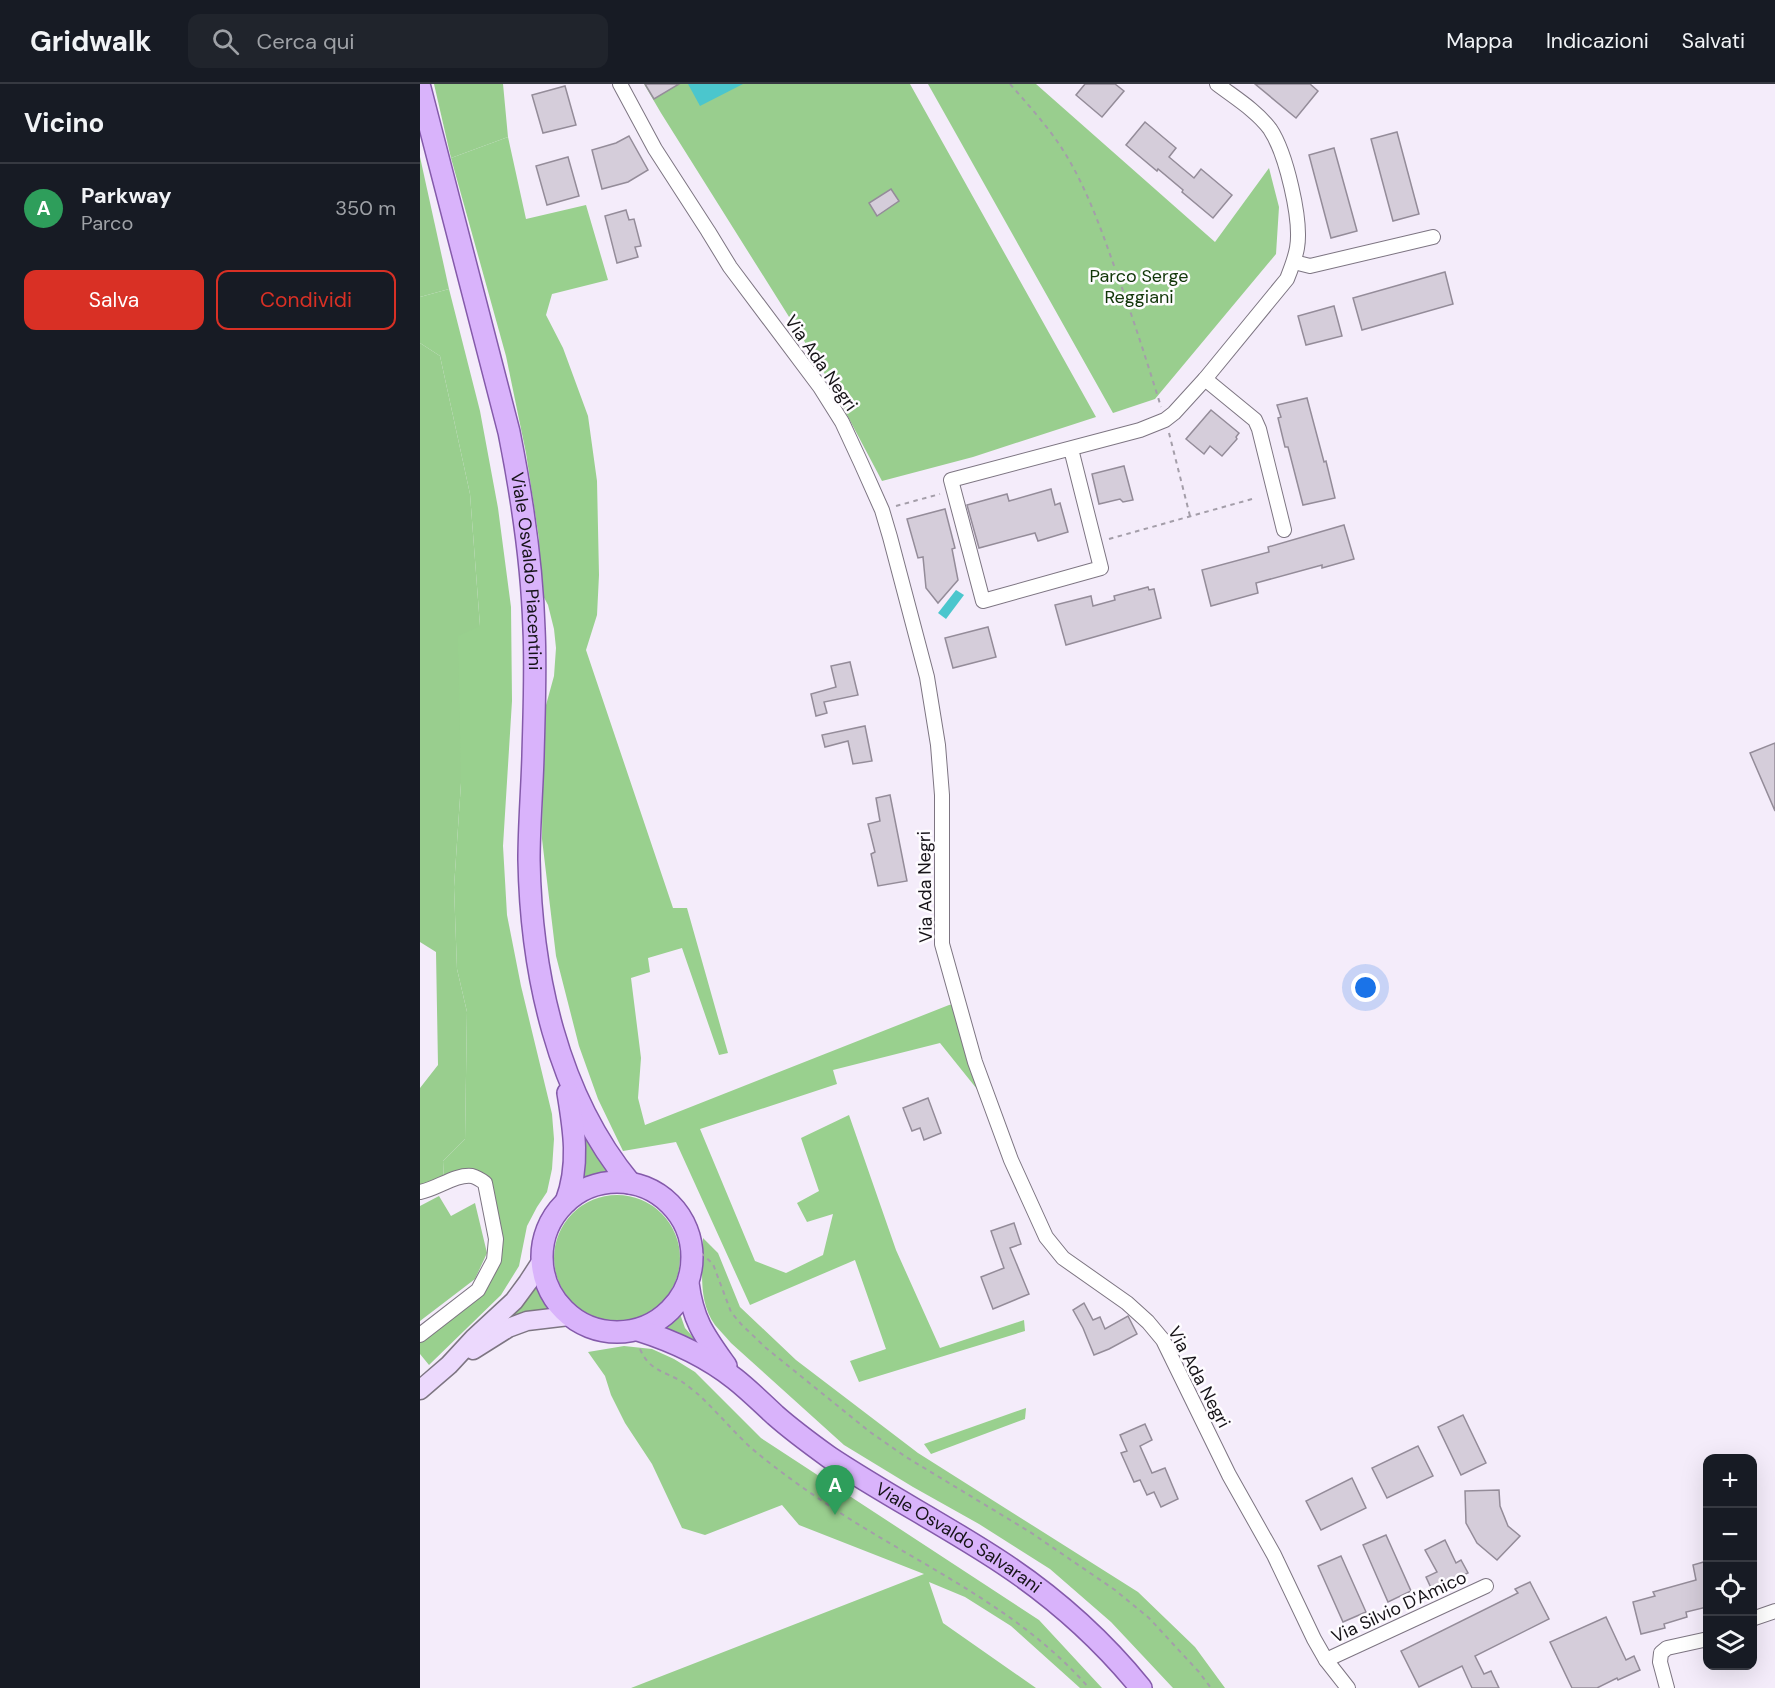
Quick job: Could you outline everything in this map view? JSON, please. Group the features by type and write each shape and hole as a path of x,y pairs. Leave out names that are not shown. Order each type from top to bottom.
{"main road":[{"name":"Viale Osvaldo Piacentini","path":"420,88 497,380 519,480 531,580 534,630 529,860 540,974 552,1026 564,1063 598,1138 630,1183"},
{"name":"Viale Osvaldo Piacentini","path":"564,1063 575,1134 574,1164 570,1193 566,1202"},
{"name":"Viale Osvaldo Piacentini","path":"607,1182 630,1183 656,1193 672,1207 684,1224 692,1251 688,1283 680,1299 654,1323 635,1330 615,1333 599,1331 569,1316 550,1292 541,1262 544,1235 557,1210 576,1194 607,1182"},
{"name":"Viale Osvaldo Piacentini","path":"449,1365 514,1300 541,1262"},
{"name":"Viale Osvaldo Salvarani","path":"688,1283 690,1302 696,1320 735,1378"},
{"name":"Viale Osvaldo Piacentini","path":"423,1382 508,1329 527,1322 569,1316"},
{"name":"Viale Osvaldo Salvarani","path":"635,1330 672,1341 702,1356 735,1378 785,1423 829,1456 876,1487 1004,1563 1078,1622 1141,1688"}],"street":[{"name":"Via Ada Negri","path":"620,84 655,149 729,267 820,387 842,422 882,510 927,676 938,745 942,795 942,944 975,1062 1011,1160 1046,1237 1054,1249 1063,1258 1127,1303 1148,1322 1163,1340 1229,1475 1274,1555 1314,1639 1326,1660 1348,1688"},
{"path":"1071,449 1101,568 983,601 951,480 1140,430 1165,420 1205,379 1287,279 1294,262 1299,228 1296,207 1277,142 1269,127 1258,116 1217,84"},
{"path":"1294,262 1310,266 1434,237"},
{"path":"1205,379 1255,420 1284,530"},
{"path":"420,1192 432,1190 458,1177 474,1176 485,1183 496,1239 494,1260 478,1290 420,1335"},
{"name":"Via Silvio D'Amico","path":"1326,1660 1486,1586"},
{"path":"1757,1617 1775,1611"},
{"path":"1667,1688 1660,1662 1661,1653 1667,1648 1703,1640"}],"path":[{"path":"1010,84 1044,123 1069,160 1102,233 1133,318 1165,420 1190,516"},
{"path":"882,510 954,491"},
{"path":"1095,543 1252,499"},
{"path":"692,1251 700,1252 713,1264 731,1312 766,1348 870,1432 906,1457 1030,1532 1114,1590 1149,1618 1211,1688"},
{"path":"635,1330 648,1364 683,1382 699,1395 751,1448 844,1516 960,1584 1018,1622 1052,1651 1089,1688"}],"green space":[{"path":"434,84 503,84 508,137 451,158"},
{"path":"644,84 910,84 1096,417 973,457 882,481 828,379"},
{"name":"Parco Serge Reggiani","path":"928,84 1036,84 1215,242 1269,168 1279,207 1276,254 1155,399 1113,413"},
{"path":"508,137 526,219 586,205 608,280 552,294 546,315 563,348 588,416 597,481 599,575 597,615 586,650 673,908 687,908 728,1053 719,1055 682,948 648,958 650,972 631,978 641,1058 638,1098 645,1125 959,1003 993,1109 940,1043 833,1070 837,1084 700,1129 755,1261 786,1273 823,1255 833,1214 807,1222 797,1203 819,1191 801,1138 849,1115 896,1250 940,1348 1024,1320 1025,1331 859,1382 850,1361 886,1349 855,1260 750,1305 676,1142 623,1151 598,1099 579,1046 556,956 542,839 543,716 554,676 556,648 554,629 548,605 540,590 539,539 526,453 506,356 451,158"},
{"path":"420,157 449,289 420,297"},
{"path":"449,289 480,411 498,508 511,607 512,701 503,846 507,915 521,986 552,1114 554,1139 552,1169 547,1192 527,1226 519,1266 501,1295 429,1365 420,1354 420,1335 478,1290 494,1260 485,1183 473,1176 444,1184 443,1161 465,1139 467,1012 457,969 454,887 461,783 458,636 480,626 470,494 440,356 420,343 420,297"},
{"path":"420,343 440,356 470,494 480,626 461,783 454,887 457,969 467,1012 465,1139 443,1161 444,1184 420,1192 420,1088 438,1065 436,952 420,942"},
{"path":"578,1110 594,1152 610,1173 593,1175 579,1182"},
{"path":"617,1195 641,1200 661,1214 675,1234 680,1258 675,1282 661,1302 641,1316 617,1321 593,1316 573,1302 559,1282 554,1258 559,1234 573,1214 593,1200"},
{"path":"439,1196 451,1216 475,1203 487,1253 475,1279 420,1321 420,1206"},
{"path":"703,1238 718,1253 740,1307 796,1360 918,1453 1138,1592 1195,1647 1225,1688 1173,1688 1111,1622 1050,1569 979,1524 844,1445 731,1343 715,1325 709,1315 703,1294"},
{"path":"535,1286 548,1310 492,1330 510,1317"},
{"path":"679,1311 685,1328 700,1345 661,1329 672,1322"},
{"path":"624,1346 652,1349 695,1372 761,1438 1039,1620 1102,1688 1080,1688 1011,1626 965,1597 929,1582 943,1623 1036,1688 631,1688 924,1574 799,1525 782,1505 705,1535 682,1528 652,1464 625,1423 611,1395 605,1376 588,1352"},
{"path":"1026,1408 1025,1419 931,1454 924,1444"}],"water":[{"path":"688,84 743,84 700,106"},
{"path":"956,590 964,595 946,619 938,613"}],"building":[{"path":"645,84 679,84 654,99"},
{"path":"1085,84 1115,84 1124,91 1102,117 1076,95"},
{"path":"1255,84 1310,84 1318,91 1296,118"},
{"path":"565,86 576,125 543,133 532,95"},
{"path":"1145,122 1176,148 1169,157 1194,178 1201,169 1232,195 1213,218 1158,169 1157,171 1126,145"},
{"path":"1397,132 1419,214 1393,221 1371,139"},
{"path":"629,136 648,170 628,182 602,189 592,150 616,143"},
{"path":"1334,148 1357,231 1331,238 1309,155"},
{"path":"568,157 579,196 547,205 536,166"},
{"path":"891,189 899,201 877,216 869,203"},
{"path":"626,210 629,220 634,219 641,246 635,247 638,257 617,263 605,216"},
{"path":"1445,272 1453,304 1362,330 1353,298"},
{"path":"1334,306 1342,336 1306,345 1298,316"},
{"path":"1307,398 1335,498 1303,505 1288,447 1285,447 1277,405"},
{"path":"1211,410 1239,433 1237,439 1222,456 1210,446 1204,454 1186,439"},
{"path":"1124,466 1133,500 1123,502 1120,499 1099,504 1092,474"},
{"path":"1051,489 1055,505 1060,503 1068,532 1038,541 1035,533 979,548 967,505 1007,494 1009,501"},
{"path":"945,509 955,548 952,549 958,580 938,603 926,588 923,557 918,558 907,519"},
{"path":"1344,525 1354,559 1256,583 1258,593 1211,606 1202,570 1269,552 1268,547"},
{"path":"1148,587 1149,590 1154,589 1161,618 1066,645 1055,605 1091,596 1093,606 1115,600 1114,596"},
{"path":"988,627 996,657 953,668 945,638"},
{"path":"850,662 858,695 824,702 827,713 816,716 811,694 836,687 831,666"},
{"path":"865,726 872,761 853,764 848,741 825,747 822,735"},
{"path":"1775,743 1775,811 1750,753"},
{"path":"890,795 907,881 878,886 871,854 875,852 868,824 880,821 876,798"},
{"path":"928,1098 941,1133 924,1140 920,1128 912,1131 903,1108"},
{"path":"1014,1223 1021,1244 1010,1248 1029,1294 993,1309 981,1277 1004,1268 991,1231"},
{"path":"1084,1303 1093,1320 1100,1317 1105,1329 1128,1316 1137,1334 1094,1355 1073,1310"},
{"path":"1463,1415 1486,1463 1461,1475 1438,1427"},
{"path":"1145,1424 1152,1440 1140,1446 1152,1473 1165,1468 1178,1499 1161,1507 1154,1492 1147,1495 1140,1480 1134,1482 1121,1453 1127,1451 1120,1435"},
{"path":"1418,1446 1433,1476 1387,1498 1372,1468"},
{"path":"1352,1478 1366,1508 1321,1530 1306,1501"},
{"path":"1499,1490 1500,1506 1508,1526 1520,1536 1497,1560 1477,1543 1466,1523 1465,1491"},
{"path":"1386,1535 1411,1591 1388,1602 1363,1545"},
{"path":"1445,1540 1456,1563 1461,1560 1468,1573 1432,1590 1426,1577 1437,1572 1425,1550"},
{"path":"1341,1556 1366,1612 1343,1622 1318,1566"},
{"path":"1703,1562 1703,1608 1686,1612 1687,1617 1664,1624 1665,1628 1641,1634 1633,1602 1655,1596 1653,1592 1696,1580 1693,1565"},
{"path":"1530,1582 1549,1619 1475,1656 1484,1674 1491,1671 1499,1688 1472,1688 1462,1666 1419,1687 1401,1651 1518,1593 1515,1589"},
{"path":"1606,1617 1626,1660 1634,1656 1640,1670 1597,1688 1572,1688 1550,1642"}],"place":[{"name":"Parkway","path":"835,1515"}]}
